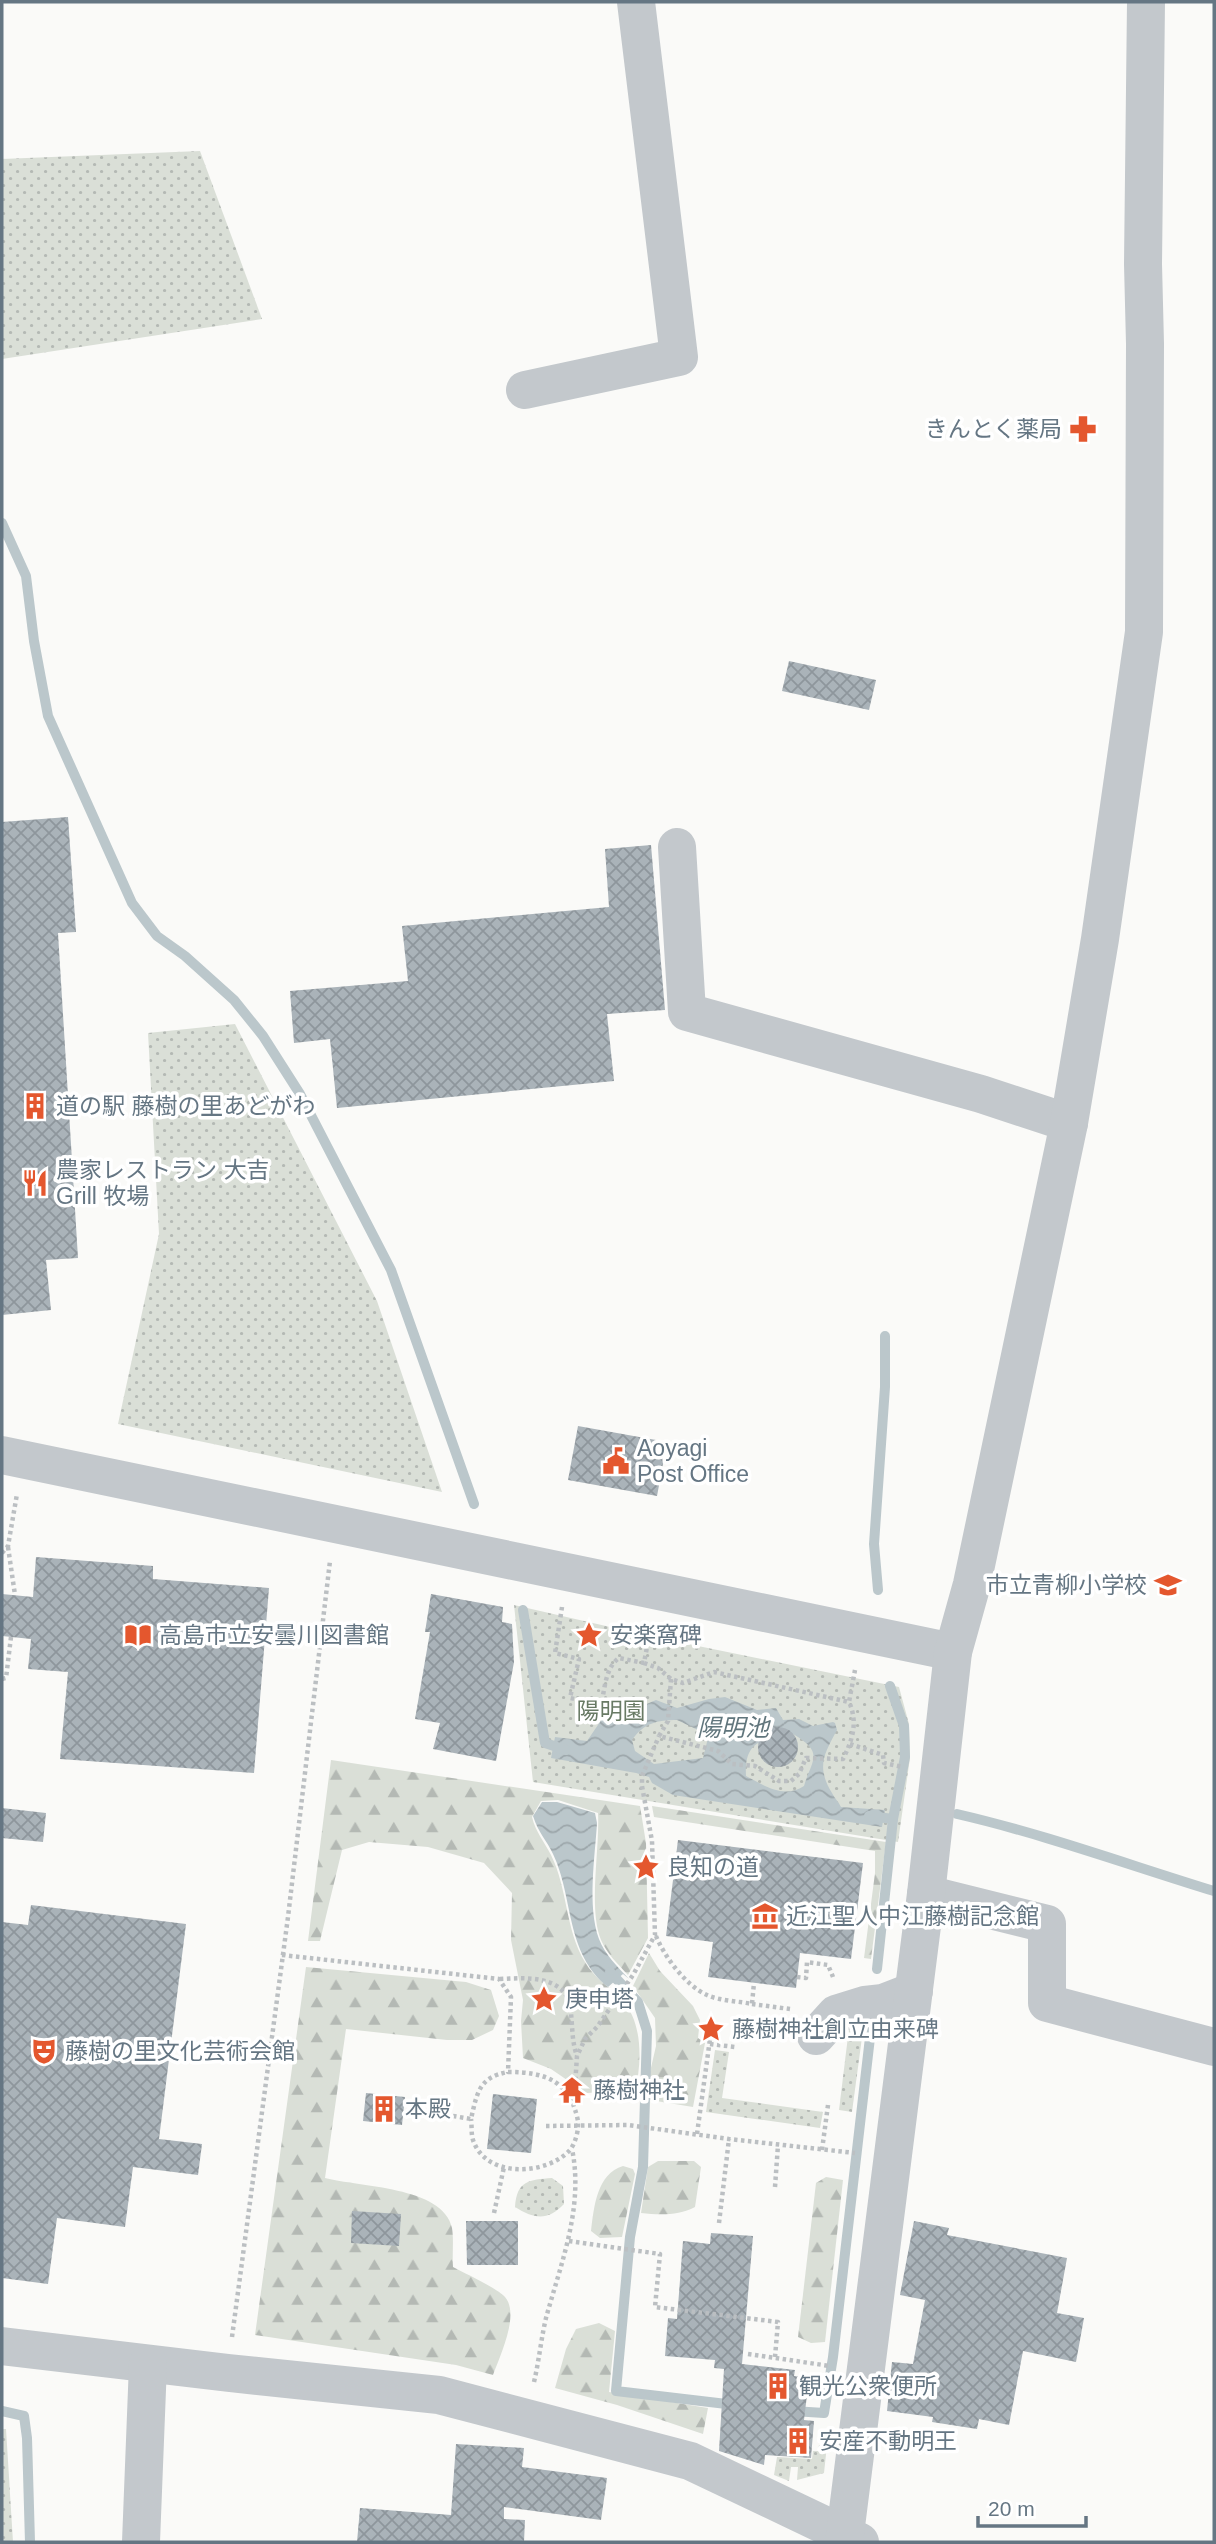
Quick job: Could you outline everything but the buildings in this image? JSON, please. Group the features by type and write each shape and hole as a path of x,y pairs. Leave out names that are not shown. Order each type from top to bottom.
{"street":[{"path":"526,390 679,357 636,2"},
{"path":"2,2346 439,2395 690,2461 850,2539 953,1652 972,1584 1069,1123 1100,939 1144,632 1143,264 1146,2"},
{"path":"677,847 687,1012 981,1094 1069,1123"},
{"path":"2,1455 953,1652"},
{"path":"926,1894 1047,1924 1047,2003 1214,2047"},
{"path":"816,2036 836,2014 883,2003 914,1991"},
{"path":"141,2542 148,2364"}],"path":[{"path":"15,1595 8,1546 18,1493"},
{"path":"2,1553 8,1546"},
{"path":"230,2347 331,1560"},
{"path":"562,1606 555,1653 579,1659 570,1698 601,1705 610,1667 619,1658 658,1668 671,1679 683,1683 714,1672 849,1702"},
{"path":"644,1663 651,1626"},
{"path":"2,1679 6,1678 11,1637"},
{"path":"659,1735 718,1751 732,1764 755,1766 779,1781 791,1781 799,1774 806,1758 844,1759 855,1720 849,1702 855,1670"},
{"path":"671,1679 668,1721 659,1735 642,1776 652,1842 655,1935 675,1968 707,1995 752,2004 754,1983"},
{"path":"850,1744 883,1755 884,1763 896,1766"},
{"path":"576,2056 633,1975 655,1935"},
{"path":"282,1955 499,1979 538,1978 561,1990 569,2002 571,2040 576,2056 574,2103 579,2126 572,2149 577,2174 569,2241 547,2317 532,2389"},
{"path":"797,1978 806,1978 807,1962 828,1965 835,1980"},
{"path":"499,1979 511,1997 508,2072"},
{"path":"697,2134 710,2042 734,2047"},
{"path":"572,2149 552,2165 533,2170 505,2167 485,2158 474,2142 471,2119 482,2082 493,2074 531,2072 550,2078 567,2091 574,2103"},
{"path":"822,2150 828,2105"},
{"path":"453,2116 471,2119"},
{"path":"546,2126 652,2127 729,2139 848,2152"},
{"path":"719,2223 729,2139"},
{"path":"775,2187 778,2144"},
{"path":"494,2213 505,2167"},
{"path":"569,2241 660,2254 655,2308 778,2322 775,2357"},
{"path":"748,2354 824,2365"}],"green space":[{"path":"200,151 262,319 2,359 2,159"},
{"path":"235,1024 377,1301 442,1492 118,1424 159,1234 148,1033"},
{"name":"陽明園","path":"514,1605 654,1637 899,1687 909,1724 910,1758 898,1842 533,1782"},
{"path":"331,1760 640,1806 646,1843 648,1938 628,1975 606,1950 597,1927 595,1895 598,1813 558,1800 541,1801 532,1817 557,1868 578,1949 589,1968 622,2000 634,2020 640,2056 635,2091 586,2093 551,2069 523,2058 523,2000 511,1940 512,1893 484,1863 428,1847 369,1842 342,1850 320,1941 308,1941"},
{"path":"652,1806 886,1842 871,1959 864,1958 875,1873 875,1851 654,1817"},
{"path":"649,1953 660,1971 693,2006 700,2020 698,2038 705,2043 693,2107 650,2100 650,2072 656,2046 655,2018 633,1986"},
{"path":"306,1967 466,1982 491,1990 499,2016 493,2030 472,2040 447,2040 346,2029 325,2178 417,2196 445,2214 452,2228 453,2267 495,2289 509,2304 510,2324 493,2375 456,2365 255,2335"},
{"path":"849,2028 863,2030 852,2112 839,2110"},
{"path":"715,2050 729,2052 722,2098 823,2112 820,2128 706,2112"},
{"path":"658,2161 694,2161 701,2167 695,2207 675,2213 641,2213 648,2167"},
{"path":"623,2166 633,2169 635,2174 622,2237 600,2238 591,2231 598,2192 607,2176"},
{"path":"826,2177 843,2180 825,2342 811,2343 798,2337 816,2183"},
{"path":"552,2178 563,2186 564,2204 558,2210 546,2216 535,2216 515,2207 518,2191 522,2186 531,2181"},
{"path":"599,2323 615,2331 609,2392 708,2408 703,2434 617,2405 555,2388 566,2349 576,2329"},
{"path":"2,2429 6,2429 13,2542 2,2542"},
{"path":"819,2445 827,2445 824,2473 797,2480 798,2467 791,2467 789,2481 774,2475 777,2457 812,2459 813,2451 818,2451"}],"water":[{"name":"陽明池","path":"725,1697 757,1710 776,1708 783,1720 799,1719 813,1726 835,1723 837,1730 828,1746 823,1768 827,1784 841,1807 885,1810 882,1827 673,1795 652,1783 649,1777 636,1773 551,1758 555,1737 587,1741 602,1719 614,1712 619,1702 633,1707 656,1700 677,1708","holes":["677,1720 708,1738 703,1758 654,1764 635,1751 632,1740 646,1726","793,1734 813,1752 814,1757 804,1786 797,1790 782,1791 746,1776 746,1764 752,1748 764,1740"]},
{"path":"542,1802 557,1802 595,1813 595,1926 605,1950 629,1979 623,1974 608,1987 584,1958 572,1924 560,1871 533,1816"}],"waterway":[{"path":"2,523 26,576 34,641 48,716 132,903 157,936 185,956 234,1000 263,1036 300,1094 391,1270 474,1504"},
{"path":"878,1590 874,1544 885,1387 885,1336"},
{"path":"523,1610 545,1743 566,1750"},
{"path":"877,1969 893,1819 905,1757 904,1726 890,1686"},
{"path":"957,1814 1054,1840 1214,1891"},
{"path":"869,1816 893,1819"},
{"path":"610,1972 638,2002 647,2031 643,2167 630,2237 616,2391 735,2405"},
{"path":"793,2411 824,2413 833,2357 871,2029"},
{"path":"2,2411 24,2416 30,2542"}],"place":[{"name":"きんとく薬局","path":"1083,429"},
{"name":"道の駅 藤樹の里あどがわ","path":"35,1106"},
{"name":"農家レストラン 大吉 Grill 牧場","path":"35,1183"},
{"name":"Aoyagi Post Office","path":"616,1461"},
{"name":"市立青柳小学校","path":"1168,1585"},
{"name":"高島市立安曇川図書館","path":"138,1635"},
{"name":"安楽窩碑","path":"589,1635"},
{"name":"良知の道","path":"646,1867"},
{"name":"近江聖人中江藤樹記念館","path":"765,1916"},
{"name":"庚申塔","path":"544,1999"},
{"name":"藤樹神社創立由来碑","path":"711,2029"},
{"name":"藤樹の里文化芸術会館","path":"44,2051"},
{"name":"藤樹神社","path":"572,2090"},
{"name":"本殿","path":"384,2109"},
{"name":"観光公衆便所","path":"778,2386"},
{"name":"安産不動明王","path":"798,2441"}]}
